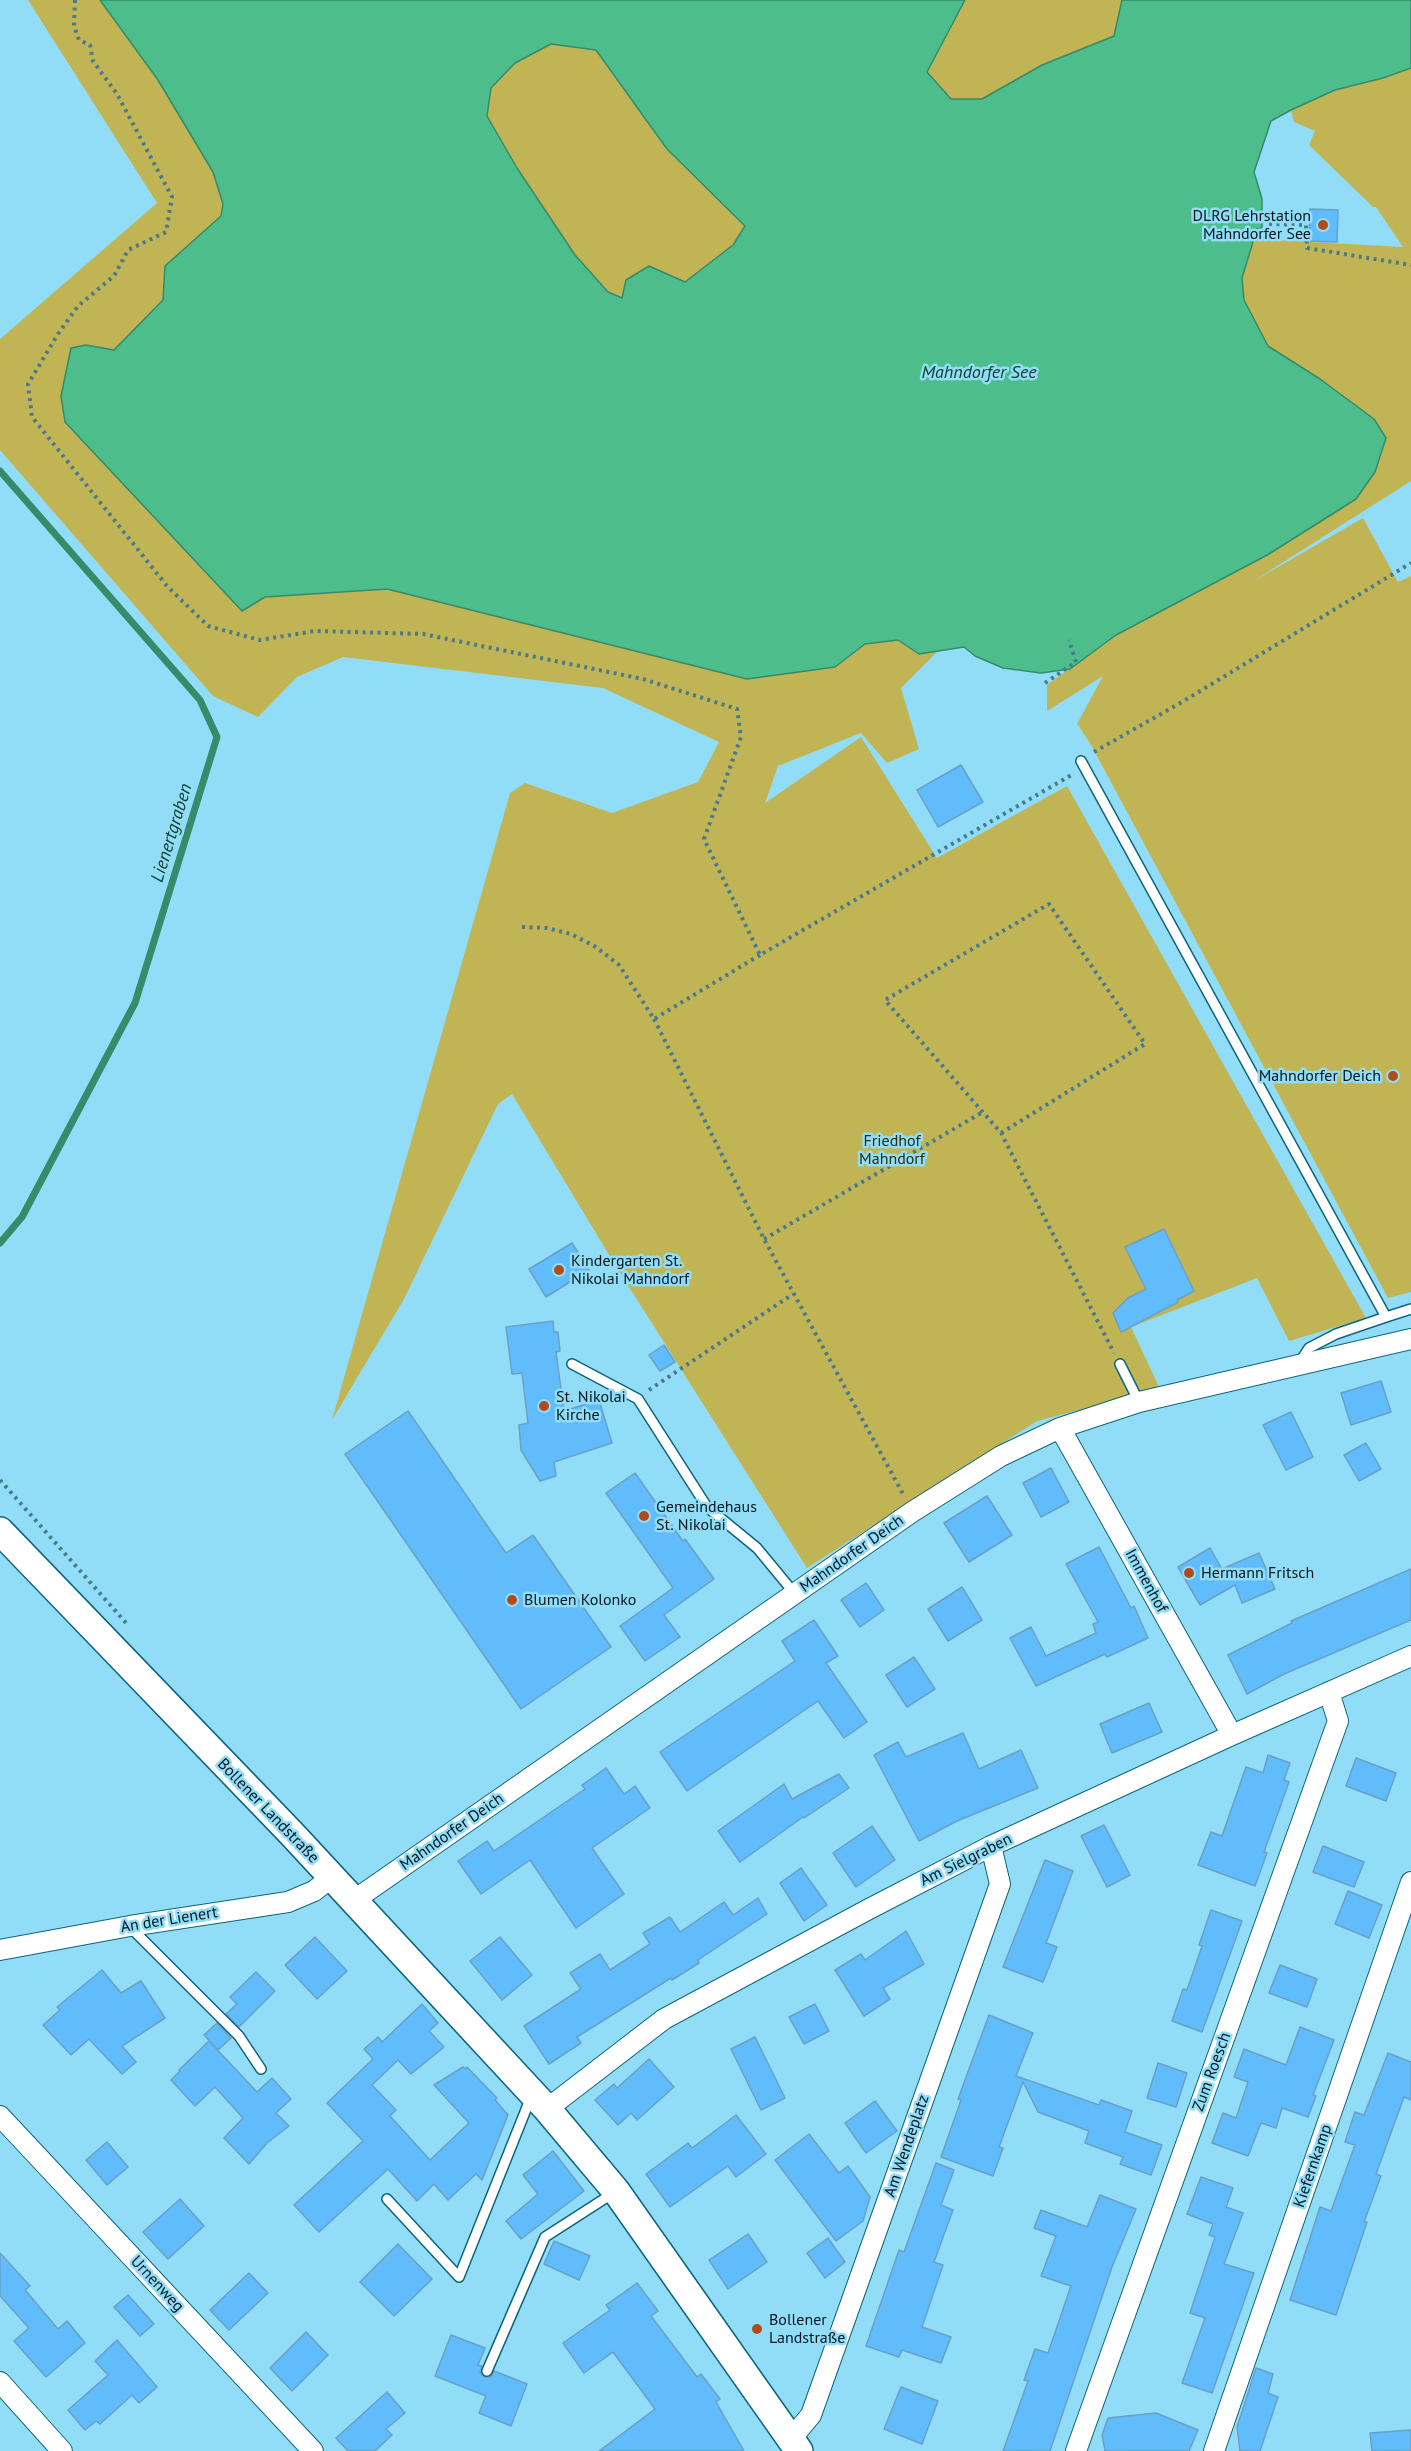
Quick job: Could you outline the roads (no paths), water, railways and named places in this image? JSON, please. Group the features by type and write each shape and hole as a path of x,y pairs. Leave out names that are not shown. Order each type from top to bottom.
{"street":[{"name":"Mahndorfer Deich","path":"353,1900 912,1512 1000,1456 1060,1428 1139,1402 1411,1339"},
{"name":"Immenhof","path":"1060,1428 1232,1735"},
{"name":"Bollener Landstraße","path":"0,1531 332,1877 540,2102 616,2191 795,2445"},
{"name":"Am Sielgraben","path":"540,2102 664,2019 991,1846 1232,1735 1411,1656"},
{"name":"Zum Roesch","path":"1076,2451 1338,1721 1329,1692"},
{"name":"Am Wendeplatz","path":"795,2445 811,2415 1000,1884 991,1846"},
{"name":"An der Lienert","path":"0,1950 130,1926 288,1902 314,1891 332,1877"},
{"name":"Kiefernkamp","path":"1214,2451 1411,1882"},
{"name":"Urnenweg","path":"0,2116 313,2451"},
{"path":"0,2382 62,2451"}],"lane":[{"path":"1082,761 1386,1317"},
{"path":"1298,1364 1309,1348 1336,1334 1411,1310"},
{"path":"572,1364 638,1399 707,1507 757,1548 795,1594"},
{"path":"1120,1364 1139,1402"},
{"path":"130,1926 239,2036 261,2069"},
{"path":"387,2199 459,2277 525,2107 540,2102"},
{"path":"487,2372 544,2237 616,2191"}],"water":[{"name":"Mahndorfer See","path":"100,0 965,0 927,72 951,99 982,99 1042,65 1114,36 1122,0 1411,0 1411,68 1383,78 1335,90 1271,121 1254,172 1262,199 1262,228 1257,229 1242,278 1244,300 1268,346 1320,379 1374,419 1386,438 1375,472 1356,499 1269,554 1116,635 1070,669 1041,673 1003,668 975,656 964,647 919,654 898,640 865,644 835,667 747,679 387,589 265,597 242,611 65,422 61,396 71,348 86,345 114,350 163,300 165,266 221,216 223,204 213,172 158,80","holes":["551,44 596,50 667,149 745,226 733,245 685,282 649,266 626,280 622,298 608,292 575,255 517,168 487,116 491,88 515,63"]}],"waterway":[{"name":"Lienertgraben","path":"0,471 200,700 217,737 135,1003 22,1217 0,1243"}],"place":[{"name":"DLRG Lehrstation Mahndorfer See","path":"1323,225"},
{"name":"Mahndorfer Deich","path":"1393,1076"},
{"name":"Kindergarten St. Nikolai Mahndorf","path":"559,1270"},
{"name":"St. Nikolai Kirche","path":"544,1406"},
{"name":"Gemeindehaus St. Nikolai","path":"644,1516"},
{"name":"Hermann Fritsch","path":"1189,1573"},
{"name":"Blumen Kolonko","path":"512,1600"},
{"name":"Bollener Landstraße","path":"757,2329"}],"park label":[{"name":"Friedhof Mahndorf","path":"892,1150"}]}
